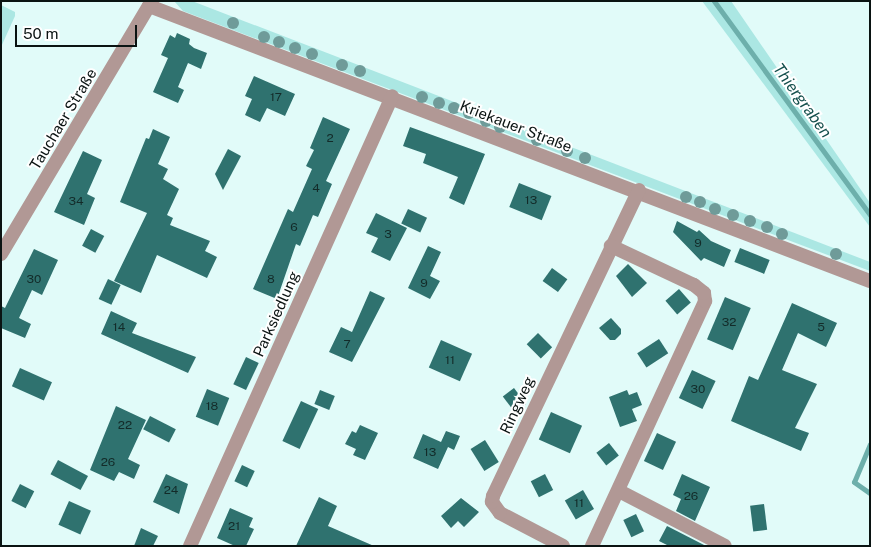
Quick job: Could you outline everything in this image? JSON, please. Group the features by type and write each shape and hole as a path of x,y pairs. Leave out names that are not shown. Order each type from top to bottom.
{"street":[{"name":"Kriekauer Straße","path":"151,4 639,190 870,281"},
{"name":"Tauchaer Straße","path":"1,254 151,4"},
{"name":"Parksiedlung","path":"190,546 392,96"},
{"name":"Ringweg","path":"563,546 500,513 492,502 493,496 639,190"},
{"path":"592,546 705,301 704,294 694,285 611,246"},
{"path":"618,491 725,546"}],"shaded area":[{"path":"174,1 192,1 870,262 870,271 183,11"},
{"path":"702,1 731,1 870,203 870,227"},
{"path":"1,5 15,12 15,16 1,47"}],"building":[{"path":"177,33 190,39 189,44 194,48 207,53 201,69 188,63 178,87 184,90 178,103 153,92 168,58 161,55 170,35 175,38"},
{"path":"254,76 295,94 285,116 267,108 260,122 245,115 252,99 245,96"},
{"path":"323,117 350,129 326,181 332,184 318,217 313,215 300,246 296,244 277,299 253,289 288,209 293,212 312,169 306,166 314,150 310,148"},
{"path":"410,127 485,154 464,205 449,198 458,177 423,163 426,154 403,146"},
{"path":"153,129 170,137 158,164 168,169 163,179 179,189 167,215 173,218 170,225 210,241 205,251 217,257 207,278 157,255 141,293 114,281 147,213 120,202 146,138 149,139"},
{"path":"228,149 241,156 223,190 215,174"},
{"path":"83,151 102,160 87,194 95,198 84,225 54,212"},
{"path":"519,183 551,196 542,220 509,207"},
{"path":"408,209 427,218 420,232 401,224"},
{"path":"376,213 407,228 390,261 371,252 378,238 366,233"},
{"path":"677,221 697,232 699,230 711,241 731,250 724,267 704,258 701,261 673,232"},
{"path":"91,229 104,236 95,253 82,246"},
{"path":"428,246 441,252 430,276 440,281 430,299 408,288"},
{"path":"740,248 770,260 764,274 734,262"},
{"path":"34,249 58,260 42,295 32,290 19,318 31,324 25,338 1,328 1,306 5,308"},
{"path":"628,264 647,283 632,297 616,276"},
{"path":"552,268 567,279 558,292 543,281"},
{"path":"108,279 121,285 111,305 99,299"},
{"path":"679,289 691,303 677,314 665,301"},
{"path":"370,291 385,298 352,362 329,352 341,327 352,332"},
{"path":"725,297 751,308 733,350 707,339"},
{"path":"792,303 837,323 826,347 798,333 782,370 817,384 795,428 809,433 801,451 731,421 749,376 758,380"},
{"path":"111,311 137,323 132,333 196,357 188,373 101,334"},
{"path":"611,318 621,329 621,334 615,340 610,340 599,328"},
{"path":"538,333 552,347 541,358 527,344"},
{"path":"659,339 668,353 646,367 637,353"},
{"path":"441,340 472,354 460,381 429,367"},
{"path":"246,357 259,363 246,390 233,384"},
{"path":"20,368 52,382 44,401 12,386"},
{"path":"692,370 716,381 702,409 679,398"},
{"path":"514,388 526,404 515,412 503,396"},
{"path":"207,389 229,398 218,426 196,417"},
{"path":"320,390 335,396 329,410 314,404"},
{"path":"627,390 629,395 637,392 642,405 632,409 637,421 620,427 609,397"},
{"path":"301,401 318,409 300,449 282,441"},
{"path":"116,406 146,420 128,459 140,465 134,479 119,472 114,481 90,470"},
{"path":"551,412 582,426 570,453 539,439"},
{"path":"150,416 176,429 169,443 143,429"},
{"path":"360,425 378,433 365,460 353,455 356,449 345,444 352,431 356,433"},
{"path":"446,431 460,436 454,450 448,447 438,469 413,458 423,434 441,442"},
{"path":"657,433 676,442 663,470 644,461"},
{"path":"485,440 499,462 484,471 471,449"},
{"path":"609,443 619,456 606,465 596,453"},
{"path":"58,460 88,476 81,490 50,474"},
{"path":"242,465 255,471 247,487 234,481"},
{"path":"166,474 188,484 179,514 153,502"},
{"path":"545,474 553,490 539,497 531,481"},
{"path":"682,474 710,487 695,521 676,511 681,499 673,495"},
{"path":"20,484 34,491 26,508 11,501"},
{"path":"583,490 594,509 576,520 565,500"},
{"path":"319,497 337,506 328,526 374,546 296,546"},
{"path":"461,498 479,512 464,527 458,521 451,528 441,516"},
{"path":"69,501 91,511 80,535 58,525"},
{"path":"764,504 767,530 753,532 750,506"},
{"path":"230,508 253,518 249,527 254,529 246,546 235,546 217,538"},
{"path":"636,514 644,531 631,537 623,520"},
{"path":"667,526 706,546 669,546 659,541"},
{"path":"141,528 158,536 153,546 134,546"}],"waterway":[{"name":"Thiergraben","path":"714,1 870,215"},
{"path":"870,444 854,482 870,493"}]}
